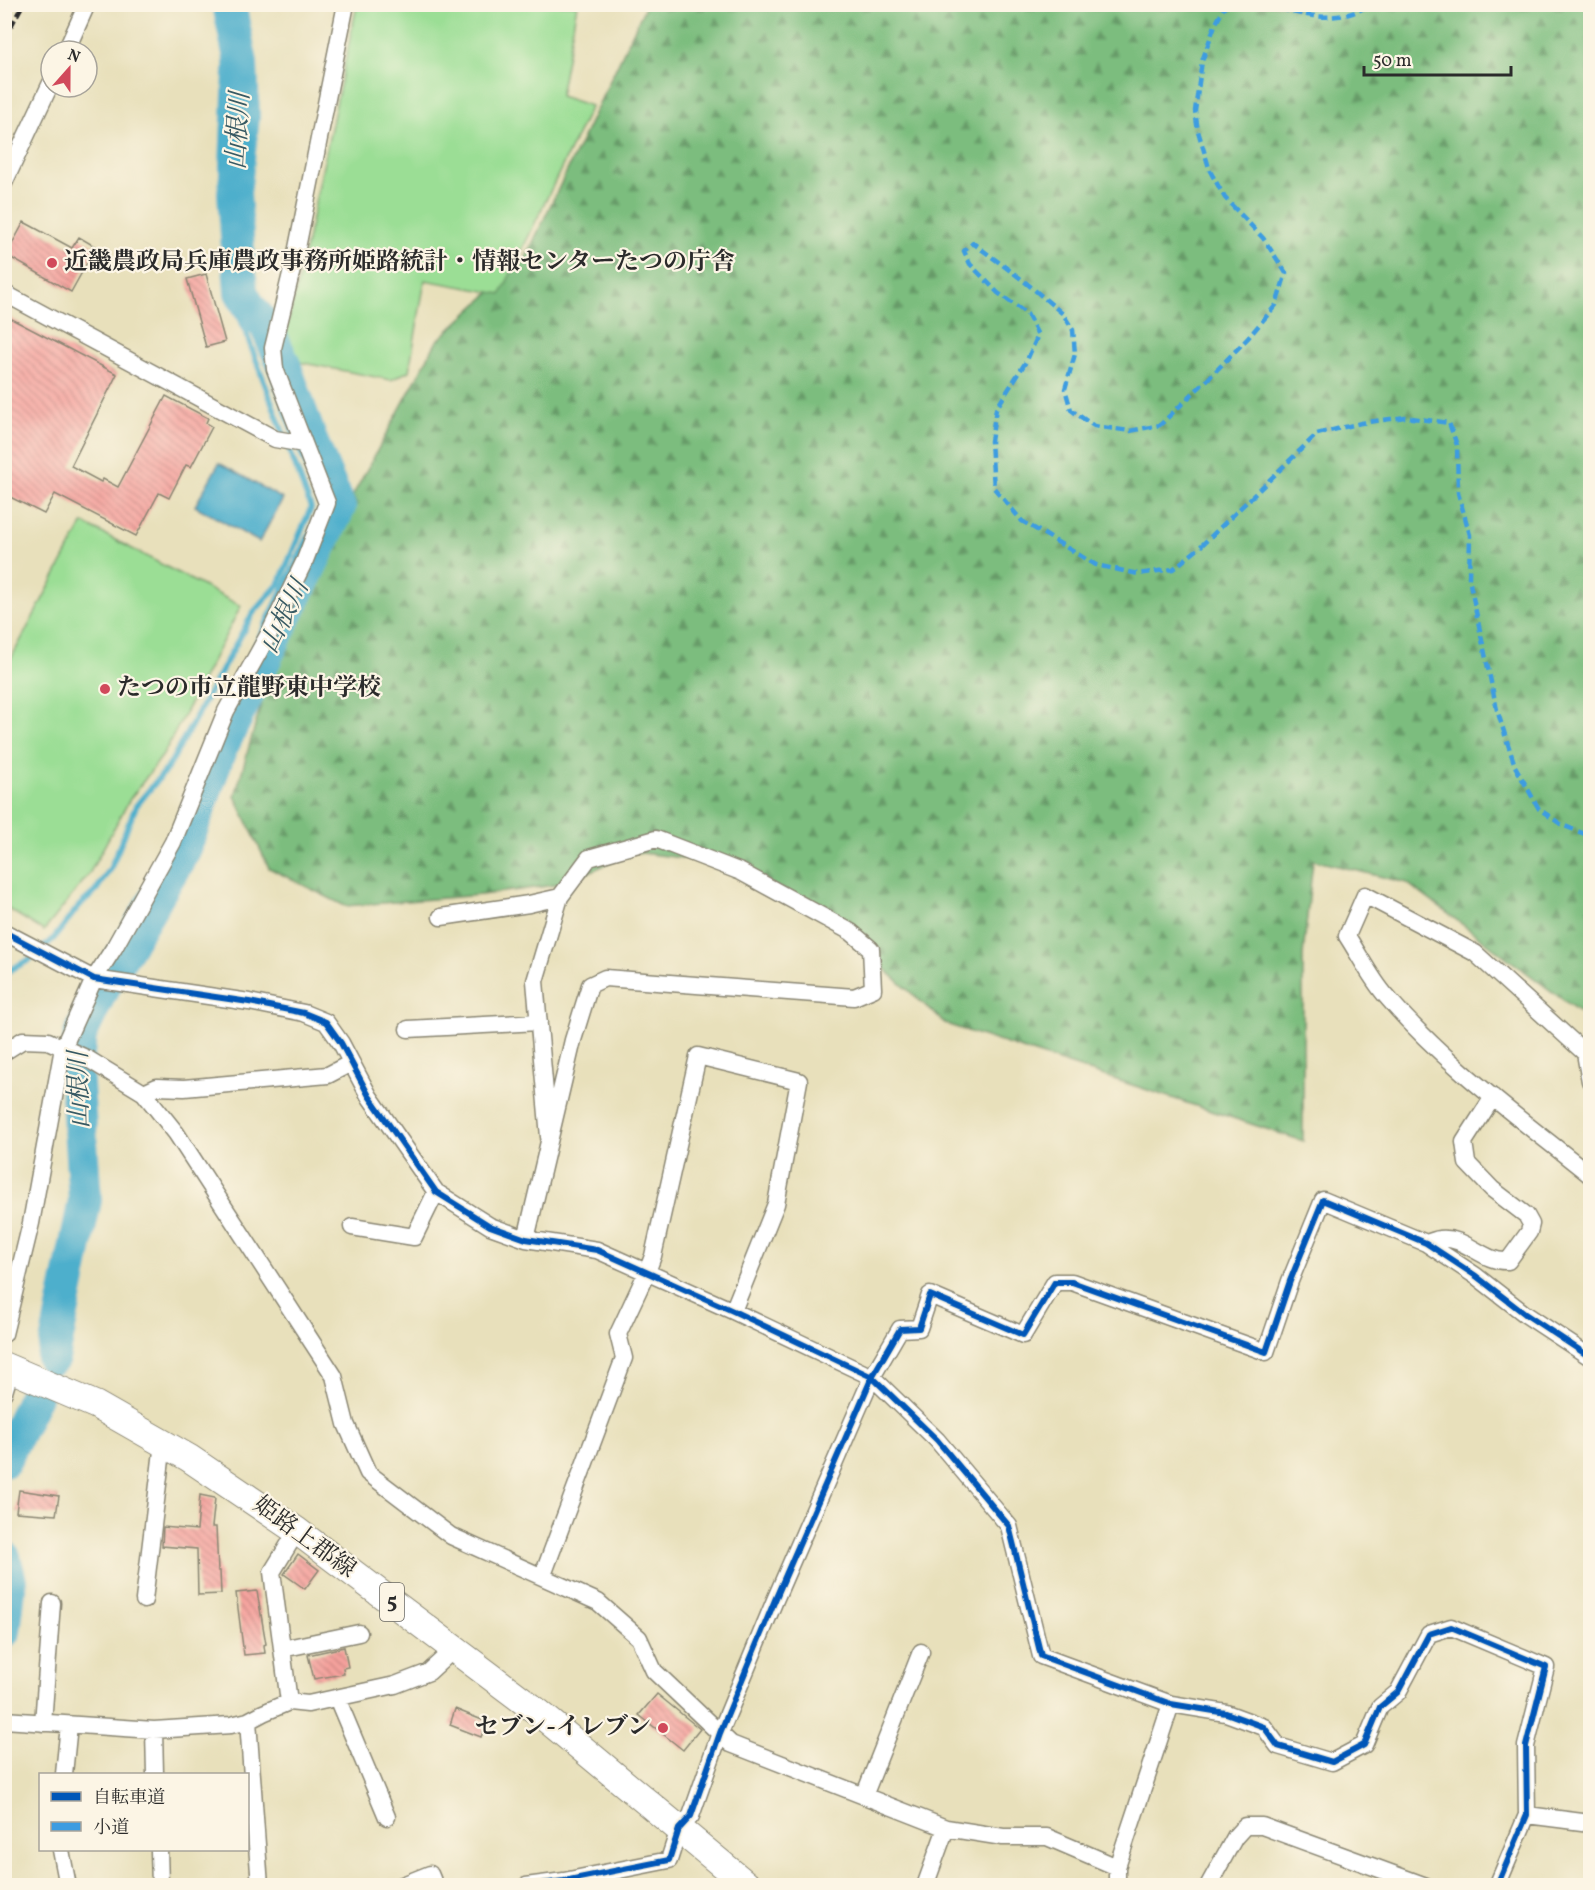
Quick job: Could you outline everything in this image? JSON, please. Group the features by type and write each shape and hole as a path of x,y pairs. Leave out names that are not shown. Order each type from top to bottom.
{"main road":[{"name":"姫路上郡線","path":"7,1376 96,1405 189,1458 297,1532 538,1712 680,1829 733,1880"}],"street":[{"path":"71,39 87,4"},
{"path":"4,1334 94,979 114,948 173,842 226,711 271,630 304,560 327,503 275,369 273,348 296,253 346,4"},
{"path":"4,183 43,99"},
{"path":"4,293 275,439 304,444"},
{"path":"526,1239 573,1040 590,985 605,978 854,997 873,988 871,949 851,932 741,872 656,839 589,858 560,897 535,981 549,1137"},
{"path":"1590,1081 1585,1053 1475,953 1365,895 1347,936 1385,995 1418,1031 1493,1097 1590,1175"},
{"path":"441,918 560,897"},
{"path":"4,932 94,979 304,1013 326,1022 369,1096 436,1192 490,1226 526,1239 597,1250 872,1377 937,1440 1009,1526 1041,1656 1171,1704 1226,1713 1264,1727 1278,1746 1332,1762 1364,1744 1380,1707 1398,1692 1429,1634 1451,1627 1546,1667 1526,1746 1527,1815 1497,1886"},
{"path":"408,1029 538,1022"},
{"path":"4,1052 23,1040 48,1041 75,1053 144,1094 176,1133 334,1376 346,1424 368,1473 452,1536 543,1575 598,1602 639,1638 654,1671 731,1744 946,1828 995,1836 1047,1837 1117,1867"},
{"path":"543,1575 624,1359 618,1334 647,1272 698,1056 799,1081 776,1204 733,1311"},
{"path":"144,1094 158,1087 184,1088 327,1075 351,1063"},
{"path":"1426,1243 1442,1238 1460,1242 1496,1262 1508,1261 1529,1232 1531,1224 1526,1215 1492,1189 1467,1163 1464,1142 1493,1097"},
{"path":"352,1227 414,1236 436,1192"},
{"path":"525,1886 564,1881 669,1860 680,1829 691,1815 720,1733 775,1600 872,1377 900,1329 919,1328 930,1295 1023,1335 1055,1282 1072,1282 1266,1352 1290,1281 1323,1200 1426,1243 1590,1357"},
{"path":"144,1600 163,1443"},
{"path":"289,1702 272,1572 297,1532"},
{"path":"43,1723 52,1603"},
{"path":"282,1649 359,1633"},
{"path":"4,1720 154,1730 231,1725 248,1721 289,1702 308,1704 395,1684 429,1672 455,1648"},
{"path":"864,1796 921,1652"},
{"path":"336,1698 387,1817"},
{"path":"1117,1886 1117,1867 1171,1704"},
{"path":"248,1721 260,1886"},
{"path":"64,1773 69,1725"},
{"path":"154,1730 155,1773"},
{"path":"1527,1815 1590,1823"},
{"path":"1208,1886 1235,1837 1245,1826 1262,1826 1426,1886"},
{"path":"925,1886 946,1828"},
{"path":"62,1851 68,1886"},
{"path":"159,1851 160,1886"},
{"path":"400,1886 430,1874 435,1886"}],"green space":[{"path":"357,5 577,5 560,96 591,106 501,294 425,280 409,371 391,380 288,360 292,347 285,336"},
{"path":"646,5 1590,5 1590,1020 1407,883 1313,860 1303,955 1303,1141 946,1024 829,919 740,865 634,852 562,884 481,895 345,906 269,868 235,796 279,641 299,594 437,341 524,261"},
{"path":"83,523 241,606 163,755 130,799 89,874 44,931 5,907 5,670"}],"water":[{"path":"219,463 283,499 259,542 195,506"}],"building":[{"path":"24,222 72,248 79,237 96,247 71,292 6,255"},
{"path":"206,274 225,342 206,347 187,279"},
{"path":"4,315 117,374 71,466 101,482 103,479 118,487 166,396 208,418 206,423 212,427 191,467 186,465 169,498 159,493 136,536 55,494 44,514 4,494"},
{"path":"19,1490 59,1496 56,1515 16,1512"},
{"path":"200,1495 215,1498 212,1527 216,1527 221,1594 198,1595 197,1549 162,1546 163,1527 197,1530"},
{"path":"298,1554 319,1570 305,1589 284,1574"},
{"path":"257,1591 266,1644 264,1645 265,1653 244,1655 236,1593"},
{"path":"344,1647 348,1667 343,1668 344,1674 314,1679 308,1655"},
{"path":"657,1694 700,1729 683,1750 639,1715"},
{"path":"455,1709 487,1722 481,1737 450,1725"}],"waterway":[{"name":"山根川","path":"53,1358 85,1200 76,1071 80,1035 99,995 184,850 219,752 339,507 310,438 284,365 266,326 250,308 241,292 234,193 243,117 241,63 229,4"},
{"path":"4,973 29,960 54,938 79,906 95,892 111,867 136,806 169,766 253,613 279,584 311,508 226,279 222,166 227,48 235,31"},
{"name":"山根川","path":"4,1461 35,1396"},
{"name":"山根川","path":"4,1557 10,1581 4,1631"}],"railway":[{"path":"4,39 23,4"}],"marked path":[{"path":"1229,4 1224,8 1215,25 1202,61 1195,111 1198,131 1210,171 1225,198 1263,238 1286,273 1276,305 1248,338 1160,425 1130,431 1094,426 1071,410 1065,389 1075,354 1073,330 1063,314 973,243 964,251 970,264 998,293 1027,314 1038,335 1027,360 996,409 991,441 994,488 1022,521 1096,565 1138,574 1173,569 1198,549 1317,434 1361,423 1405,417 1449,423 1457,445 1458,493 1470,535 1469,579 1497,710 1515,766 1539,809 1562,825 1590,836"},
{"path":"1267,4 1305,15 1333,17 1358,11 1370,4"}],"cycle path":[{"path":"4,932 94,979 249,1002 304,1013 326,1022 341,1043 369,1096 436,1192 490,1226 526,1239 597,1250 872,1377 937,1440 1009,1526 1041,1656 1171,1704 1226,1713 1264,1727 1278,1746 1332,1762 1364,1745 1380,1707 1398,1692 1429,1634 1451,1627 1546,1667 1526,1746 1527,1815 1497,1886"},
{"path":"526,1886 564,1881 669,1860 679,1829 691,1816 720,1733 872,1377 900,1329 919,1328 930,1295 1023,1335 1055,1282 1072,1282 1266,1352 1290,1281 1323,1200 1426,1243 1590,1357"}],"place":[{"name":"近畿農政局兵庫農政事務所姫路統計・情報センターたつの庁舎","path":"52,263"},
{"name":"たつの市立龍野東中学校","path":"105,689"},
{"name":"セブン-イレブン","path":"663,1728"}]}
